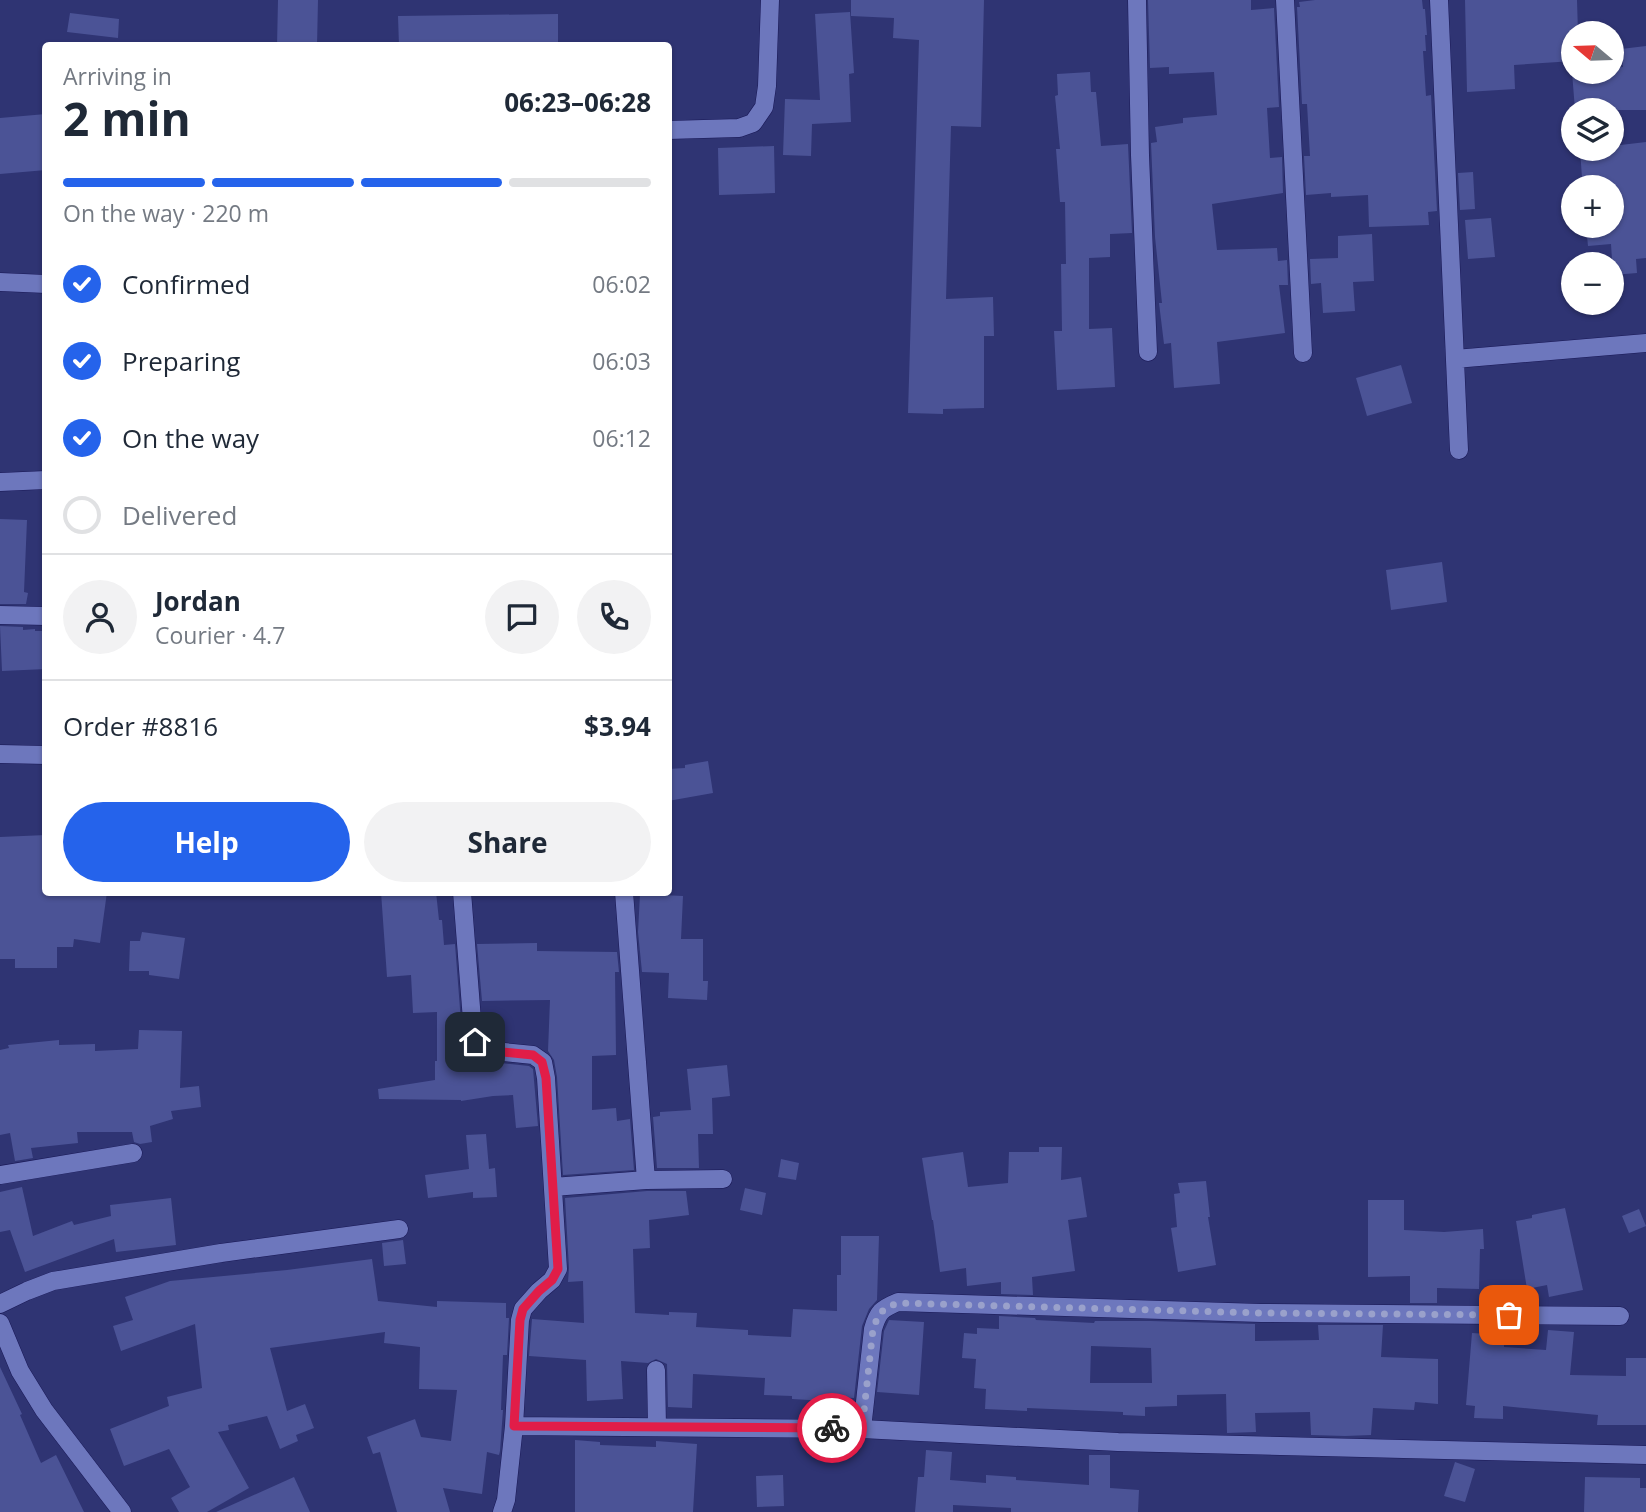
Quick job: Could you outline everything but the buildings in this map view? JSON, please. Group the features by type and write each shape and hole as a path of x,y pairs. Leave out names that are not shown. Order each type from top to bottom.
{"street":[{"path":"672,130 739,128 753,122 764,107 770,0"},
{"path":"1137,0 1148,352"},
{"path":"1284,0 1303,353"},
{"path":"1439,0 1459,450"},
{"path":"0,282 42,284"},
{"path":"1455,359 1646,343"},
{"path":"0,482 42,480"},
{"path":"0,615 42,616"},
{"path":"0,754 42,755"},
{"path":"462,896 475,1042 484,1050 533,1055 542,1062 546,1078 558,1269 552,1280 523,1309 520,1320 514,1426 506,1500 502,1512"},
{"path":"624,896 646,1180"},
{"path":"0,1175 134,1153"},
{"path":"553,1187 646,1180 723,1179"},
{"path":"0,1304 53,1281 221,1253 399,1228"},
{"path":"862,1429 873,1329 878,1315 886,1307 898,1303 1261,1313 1620,1316"},
{"path":"0,1322 20,1371 44,1410 122,1512"},
{"path":"656,1370 657,1427"},
{"path":"514,1426 862,1429 1118,1442 1646,1455"}],"way so far":[{"path":"832,1428 862,1429 873,1329 878,1315 886,1307 898,1303 1261,1313 1509,1315"}],"route":[{"path":"475,1042 484,1050 533,1055 542,1062 546,1078 558,1269 552,1280 523,1309 520,1320 514,1426 832,1428"}]}
